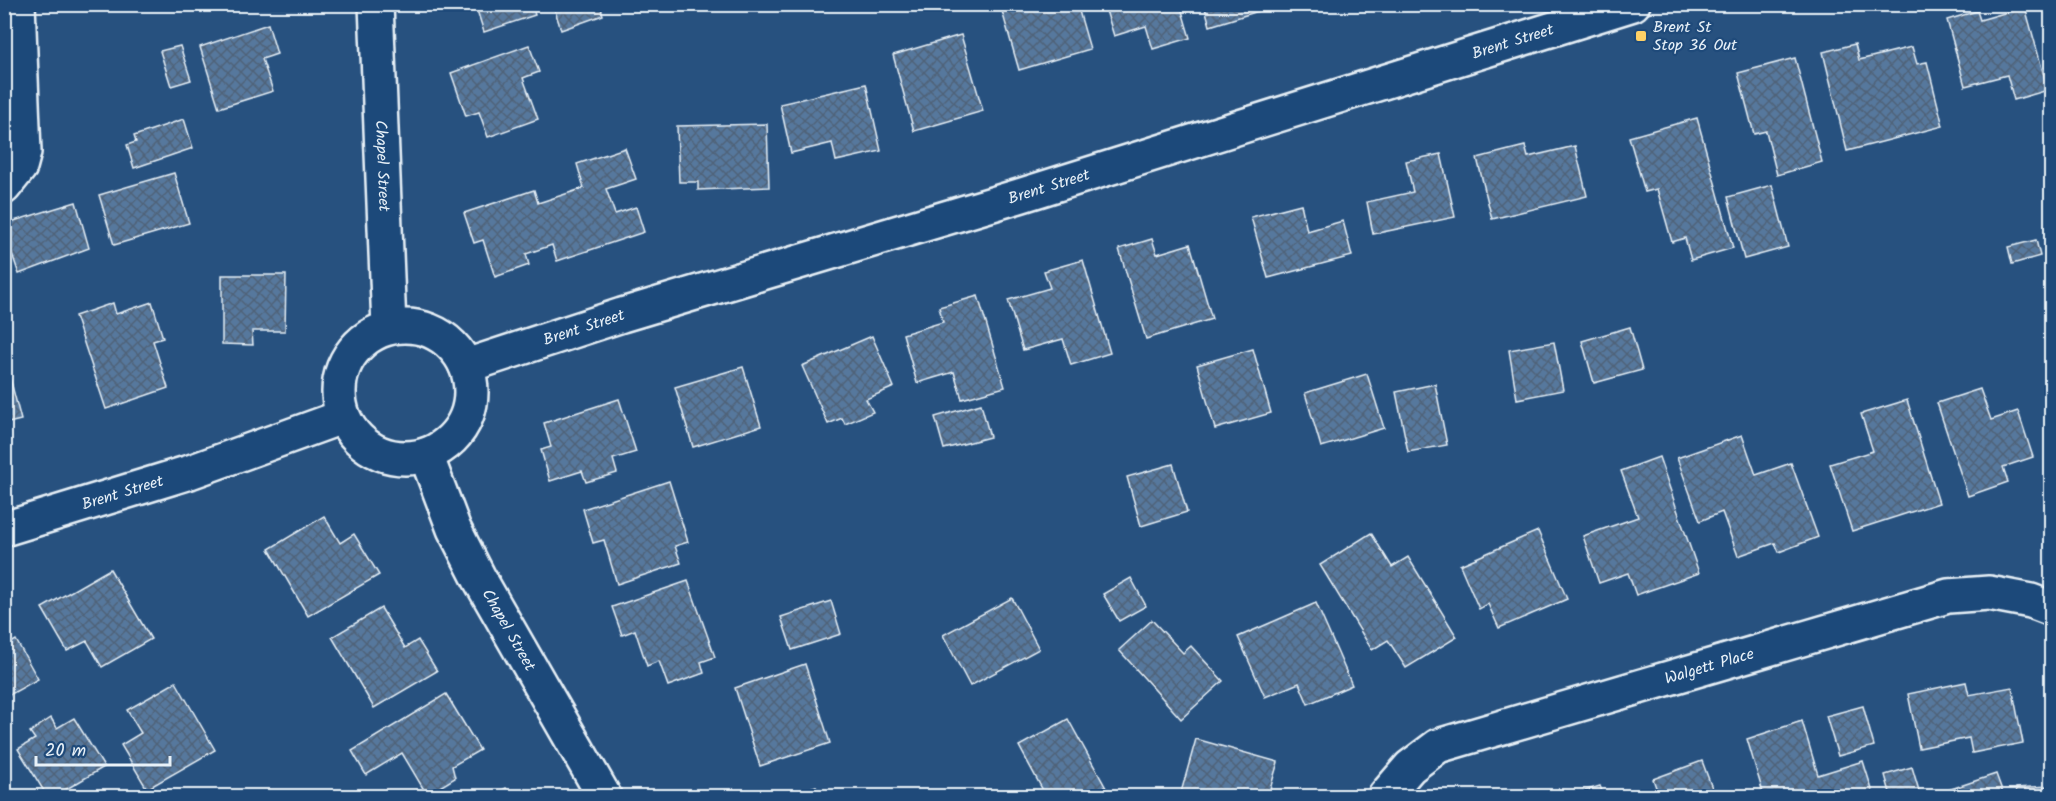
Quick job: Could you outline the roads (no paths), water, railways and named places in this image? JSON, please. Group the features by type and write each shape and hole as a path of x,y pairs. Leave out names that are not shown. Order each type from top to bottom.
{"street":[{"path":"4,187 20,166 24,152 18,4"},
{"name":"Chapel Street","path":"376,4 389,327"},
{"name":"Brent Street","path":"466,366 622,315 1019,196 1633,4"},
{"path":"408,326 426,329 442,337 456,350 466,366 471,387 469,409 460,429 446,445 426,455 406,459 386,456 368,448 353,434 342,417 338,394 341,372 352,352 368,336 389,327 408,326"},
{"name":"Brent Street","path":"4,529 190,472 342,417"},
{"name":"Chapel Street","path":"426,455 454,530 479,578 604,796"},
{"name":"Walgett Place","path":"1385,796 1410,767 1438,746 1948,596 1989,592 2031,601 2052,609"}],"place":[{"name":"Brent St Stop 36 Out","path":"1641,36"}]}
